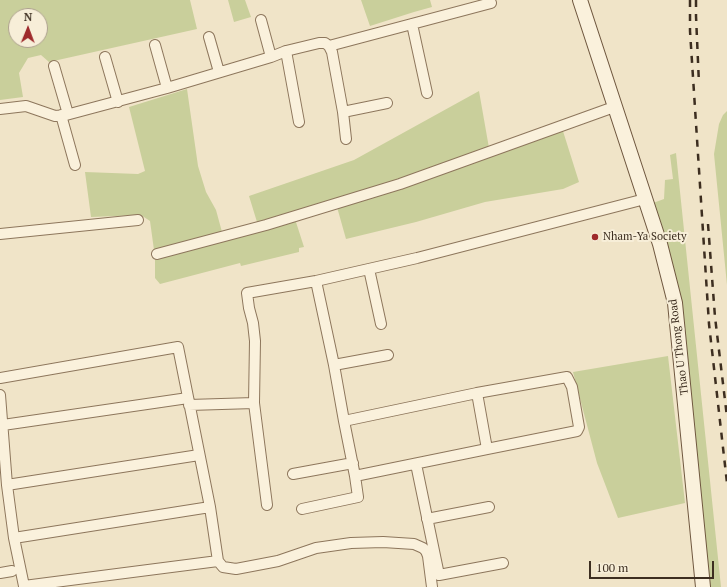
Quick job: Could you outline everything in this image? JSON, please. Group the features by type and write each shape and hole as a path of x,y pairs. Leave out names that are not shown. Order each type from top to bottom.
{"street":[{"name":"Thao U Thong Road","path":"580,0 660,244 675,304 703,587"},
{"path":"329,46 490,3"},
{"path":"261,20 271,57"},
{"path":"412,24 427,93"},
{"path":"209,37 219,72"},
{"path":"0,109 26,106 55,116 64,115 167,88 271,57 286,51 319,43 325,43 329,46 332,52 343,112 346,139"},
{"path":"155,45 167,88"},
{"path":"286,51 299,122"},
{"path":"105,57 118,102"},
{"path":"54,66 75,165"},
{"path":"343,112 387,103"},
{"path":"157,254 266,225 400,184 614,107"},
{"path":"267,505 254,403 255,341 247,293 316,281 369,269 645,199"},
{"path":"0,234 138,220"},
{"path":"369,269 381,324"},
{"path":"302,509 358,497 334,365 316,281"},
{"path":"0,378 178,347 210,508 218,561 223,567 236,569 278,561 316,548 351,543 377,542 414,544 426,551 432,587"},
{"path":"334,365 388,354"},
{"path":"344,421 477,393 567,377 572,387 579,427 577,431 487,448 355,476"},
{"path":"477,393 487,448"},
{"path":"0,397 7,485 14,538 24,586 218,561"},
{"path":"3,424 189,401 254,403"},
{"path":"7,485 199,455"},
{"path":"293,474 353,463"},
{"path":"416,464 439,575 503,563"},
{"path":"427,519 489,507"},
{"path":"14,538 210,508"},
{"path":"0,573 12,571"}],"green space":[{"path":"0,0 190,0 197,29 49,62 41,55 28,58 19,73 23,97 0,100"},
{"path":"228,0 245,0 251,17 234,22"},
{"path":"361,0 430,0 432,7 370,26"},
{"path":"187,89 198,166 206,192 216,210 222,232 154,250 150,221 141,215 91,217 85,172 138,174 145,171 129,107"},
{"path":"479,91 489,148 392,182 257,222 249,196 354,160"},
{"path":"727,111 727,285 714,154 719,124 723,115"},
{"path":"562,128 579,182 563,189 485,202 416,222 346,239 337,207"},
{"path":"676,153 721,587 709,587 653,203 664,199 665,180 673,179 670,155"},
{"path":"295,219 304,247 299,248 299,252 241,266 240,263 160,284 155,278 155,258"},
{"path":"668,356 685,503 618,518 597,463 573,372"}],"railway":[{"path":"690,0 690,31 709,324 727,483"},
{"path":"696,0 699,84"},
{"path":"708,224 715,317 727,417"}],"place":[{"name":"Nham-Ya Society","path":"595,237"}]}
